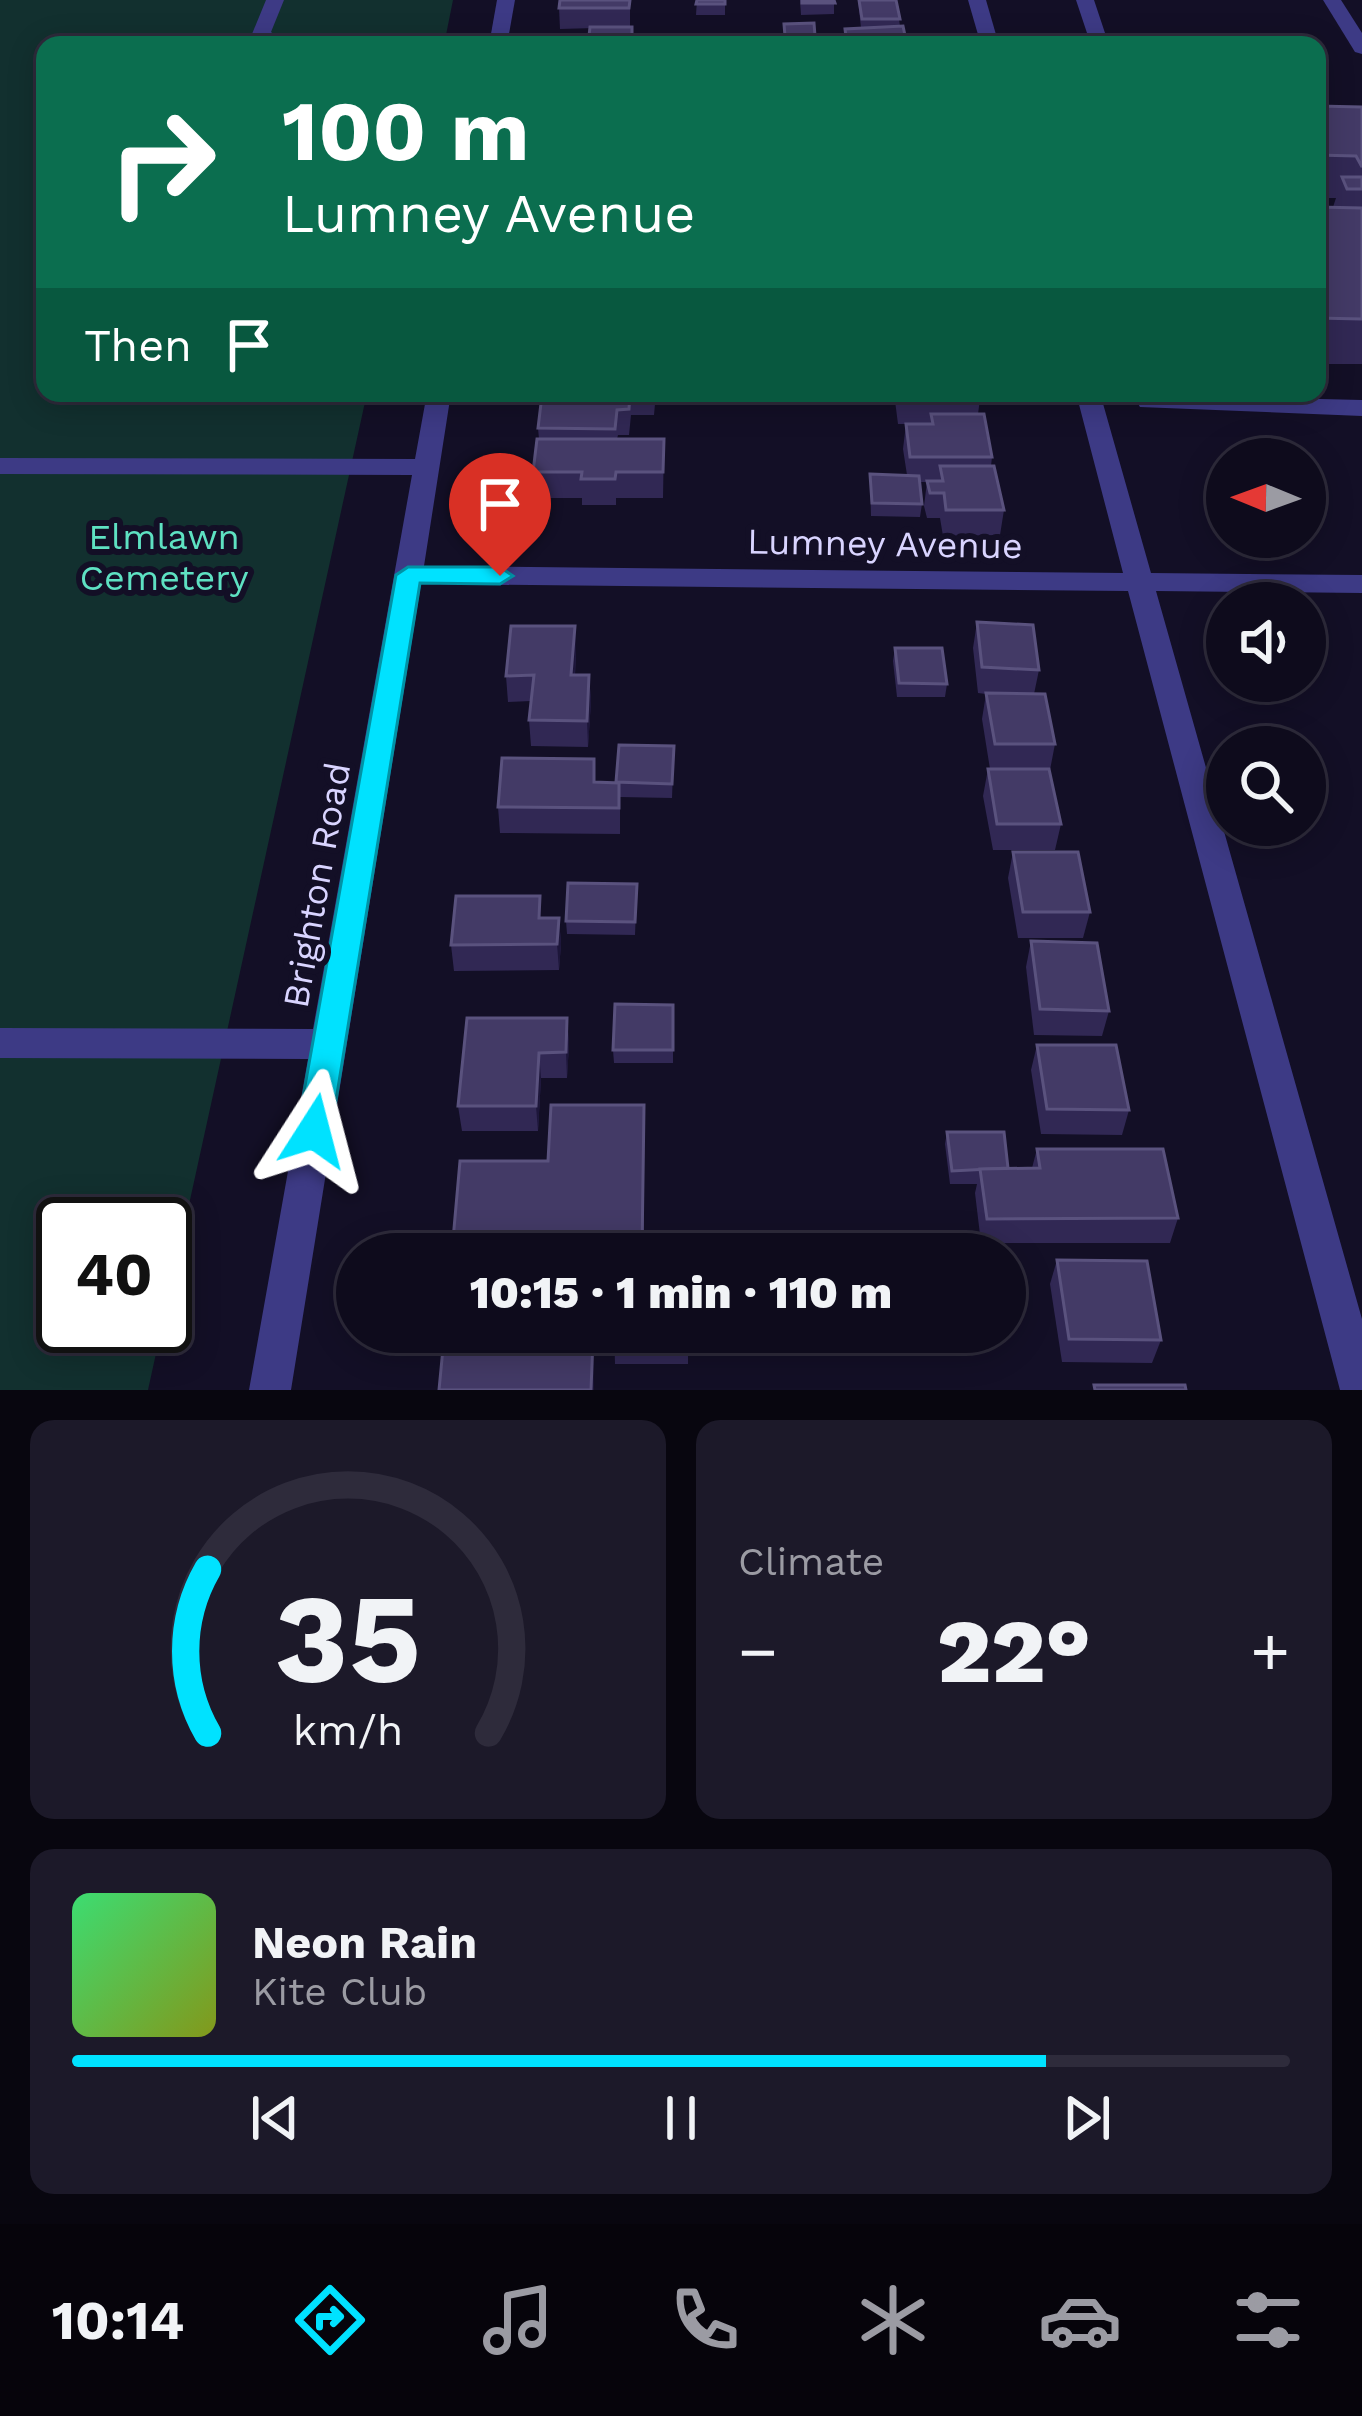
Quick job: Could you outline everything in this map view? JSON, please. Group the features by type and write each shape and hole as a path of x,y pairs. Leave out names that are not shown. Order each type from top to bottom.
{"street":[{"path":"264,36 275,0"},
{"path":"500,36 506,0"},
{"path":"977,0 987,36"},
{"path":"1084,0 1097,36"},
{"path":"1333,0 1362,48"},
{"name":"Brighton Road","path":"270,1390 437,402"},
{"path":"1119,402 1141,582 1361,1390"},
{"path":"1200,402 1362,408"},
{"path":"0,466 426,467"},
{"name":"Lumney Avenue","path":"408,575 1362,584"},
{"path":"0,1043 328,1044"}],"green space":[{"name":"Elmlawn Cemetery","path":"0,0 453,0 446,36 36,36 36,402 365,402 191,1197 36,1197 36,1353 156,1353 148,1390 0,1390"}],"building":[{"path":"560,0 630,0 629,8 559,8"},
{"path":"697,0 725,0 725,4 696,4"},
{"path":"834,0 835,3 802,3"},
{"path":"859,0 896,0 900,19 862,19"},
{"path":"814,23 815,36 785,36 784,24"},
{"path":"903,26 905,36 846,36 845,29"},
{"path":"590,27 632,27 632,36 589,36"},
{"path":"1326,106 1362,107 1362,167 1356,156 1326,155"},
{"path":"1342,177 1362,177 1362,189 1347,189"},
{"path":"1326,207 1362,208 1362,319 1326,318"},
{"path":"541,402 629,402 629,409 617,410 615,429 538,428"},
{"path":"931,414 984,414 992,457 910,457 906,424 933,424"},
{"path":"537,439 664,439 663,472 616,472 615,479 581,479 582,472 533,472"},
{"path":"940,466 994,466 1004,510 946,510 944,493 930,493 927,481 943,481"},
{"path":"870,474 919,476 922,504 872,503"},
{"path":"977,622 1033,625 1039,670 982,667"},
{"path":"511,626 575,626 571,675 589,675 587,721 529,720 534,675 506,676"},
{"path":"895,648 942,648 947,684 899,683"},
{"path":"986,693 1045,694 1055,744 995,744"},
{"path":"619,745 674,746 672,784 616,782"},
{"path":"502,758 594,759 594,782 619,783 619,808 498,807"},
{"path":"988,769 1049,769 1061,824 997,824"},
{"path":"1013,852 1078,852 1090,912 1023,912"},
{"path":"568,883 637,884 635,922 566,921"},
{"path":"456,896 540,896 539,918 559,918 557,944 451,945"},
{"path":"1031,941 1097,943 1109,1011 1040,1009"},
{"path":"615,1004 673,1005 673,1050 613,1050"},
{"path":"467,1018 567,1018 566,1052 539,1053 536,1106 458,1106"},
{"path":"1037,1045 1116,1045 1129,1110 1047,1109"},
{"path":"551,1105 644,1105 642,1233 454,1233 460,1161 548,1161"},
{"path":"947,1132 1004,1132 1008,1168 952,1171"},
{"path":"1037,1149 1163,1149 1178,1218 987,1219 980,1169 1040,1168"},
{"path":"1057,1260 1147,1261 1161,1340 1069,1339"},
{"path":"443,1353 592,1353 591,1390 439,1390"},
{"path":"1094,1385 1185,1385 1186,1390 1095,1390"}],"route":[{"path":"314,1131 408,575 500,576"}]}
